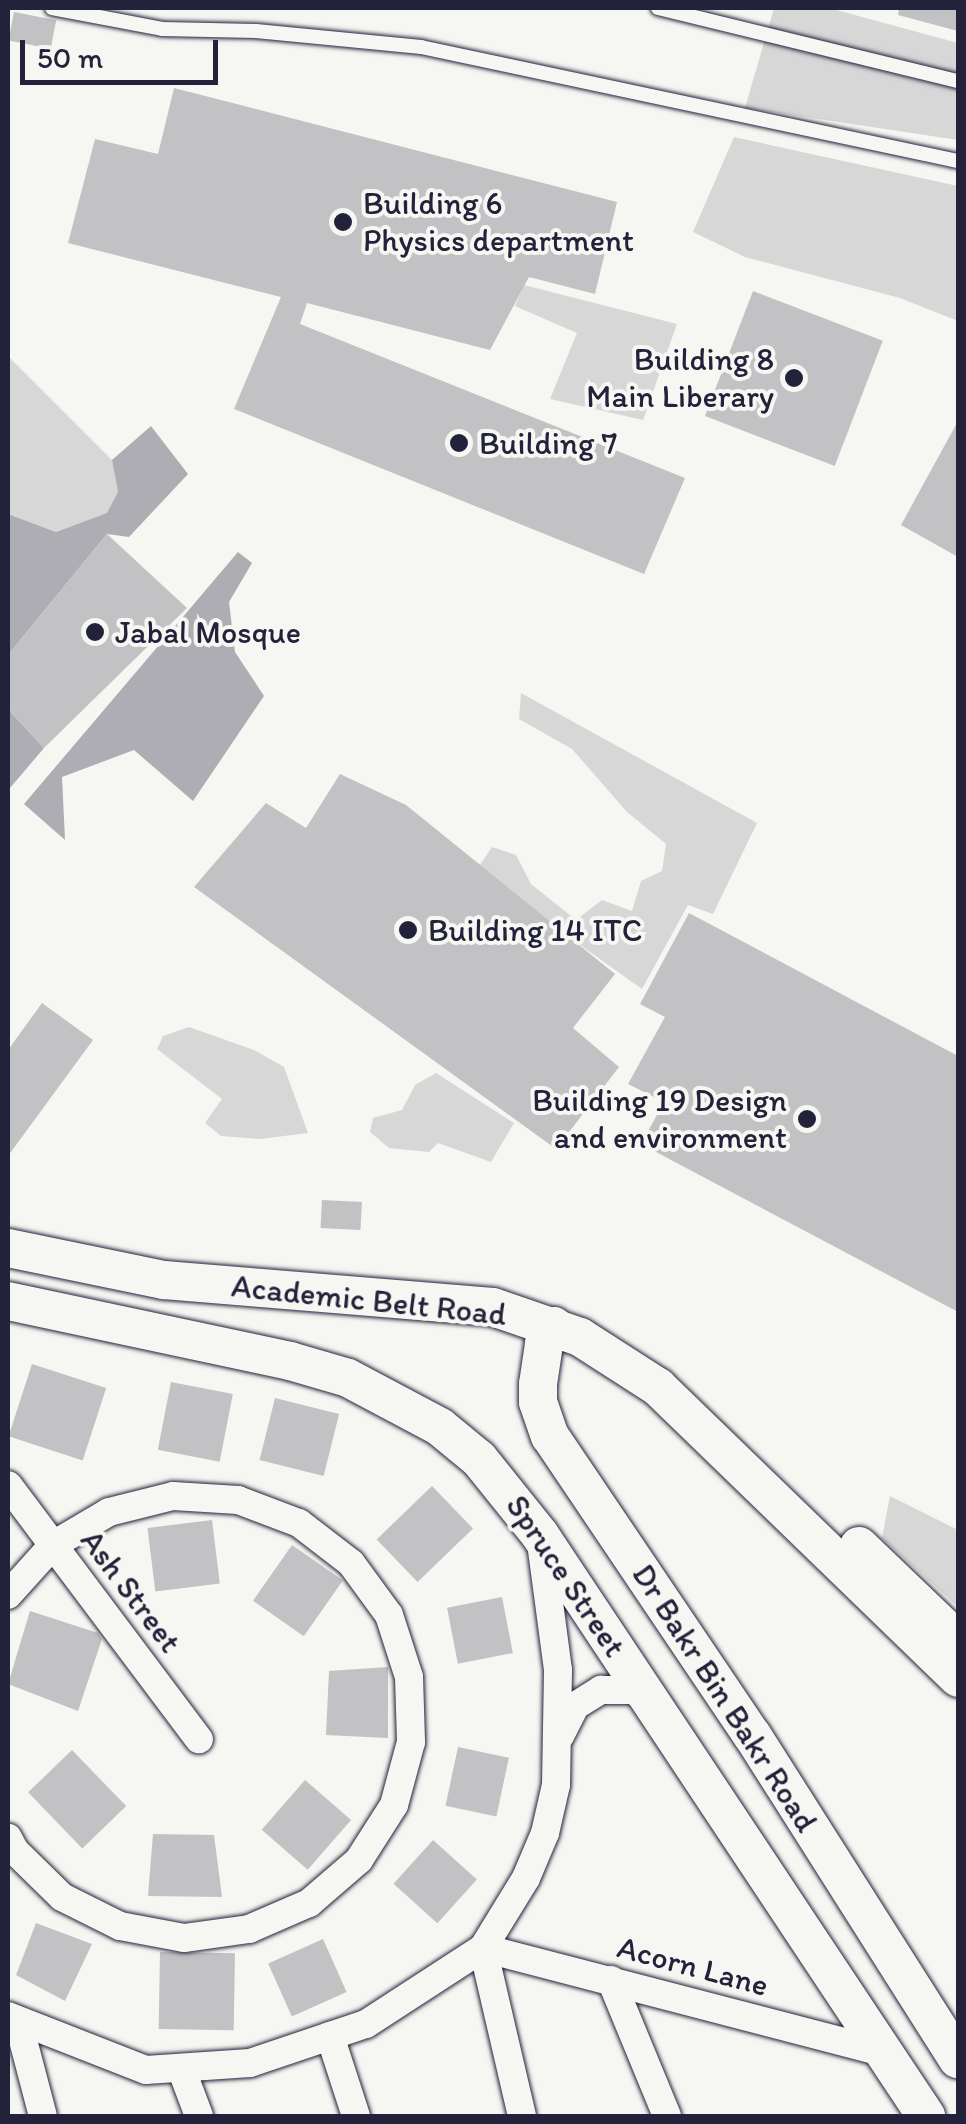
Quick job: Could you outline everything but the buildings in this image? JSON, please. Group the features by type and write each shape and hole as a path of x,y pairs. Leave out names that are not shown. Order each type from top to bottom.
{"street":[{"name":"Academic Belt Road","path":"8,1227 140,1255 478,1285 593,1320 666,1362 958,1641"},
{"name":"Academic Belt Road","path":"8,1248 164,1280 493,1307 554,1326 605,1351 658,1387 958,1678"},
{"name":"Spruce Street","path":"8,1302 290,1361 348,1378 440,1426 479,1459 540,1534 926,2116"},
{"name":"Dr Bakr Bin Bakr Road","path":"554,1326 544,1344 538,1384 538,1402 550,1436 752,1736 958,2058"},
{"name":"Ash Street","path":"8,1485 199,1739"},
{"path":"8,1595 52,1545 109,1512 173,1496 238,1500 299,1523 350,1562 389,1616 409,1678 411,1742 394,1806 359,1860 309,1903 249,1930 184,1938 120,1926 62,1897 15,1852 8,1838"},
{"path":"12,2018 146,2070 250,2063 366,2024 483,1948 526,1878 545,1833 556,1784 558,1670 540,1534"},
{"path":"559,1737 575,1706 600,1690 633,1690 652,1703"},
{"path":"483,1948 522,2116"},
{"name":"Acorn Lane","path":"483,1948 885,2053"},
{"path":"611,1980 667,2116"},
{"path":"12,2018 43,2116"},
{"path":"330,2036 356,2116"},
{"path":"181,2068 200,2116"}],"lane":[{"path":"52,8 162,29 256,31 421,47 958,161"},
{"path":"658,8 958,80"}],"shaded area":[{"path":"774,8 829,8 958,43 958,140 745,108"},
{"path":"734,137 958,186 958,321 900,298 745,257 693,232"},
{"path":"524,285 677,324 643,420 550,399 577,333 515,306"},
{"path":"8,356 112,460 118,492 108,513 56,532 8,514"},
{"path":"151,426 188,474 129,537 107,534 8,655 8,514 56,532 107,513 118,492 112,460"},
{"path":"238,552 252,563 229,602 235,652 264,696 193,801 134,750 62,777 65,840 24,804"},
{"path":"521,693 757,823 713,914 688,905 642,989 476,871 492,847 516,855 531,884 576,920 602,900 632,911 641,881 662,871 666,844 627,812 572,749 519,719"},
{"path":"8,709 44,748 10,788 8,785"},
{"path":"189,1027 254,1050 284,1067 308,1133 260,1139 221,1136 205,1123 222,1099 157,1049 163,1036"},
{"path":"436,1073 514,1123 491,1162 438,1143 429,1152 389,1148 370,1132 373,1118 402,1110 415,1085"},
{"path":"890,1496 958,1530 958,1607 882,1538"}],"place":[{"name":"Building 6 Physics department","path":"343,222"},
{"name":"Building 8 Main Liberary","path":"794,378"},
{"name":"Building 7","path":"459,443"},
{"name":"Jabal Mosque","path":"95,632"},
{"name":"Building 14 ITC","path":"408,930"},
{"name":"Building 19 Design and environment","path":"807,1119"}]}
